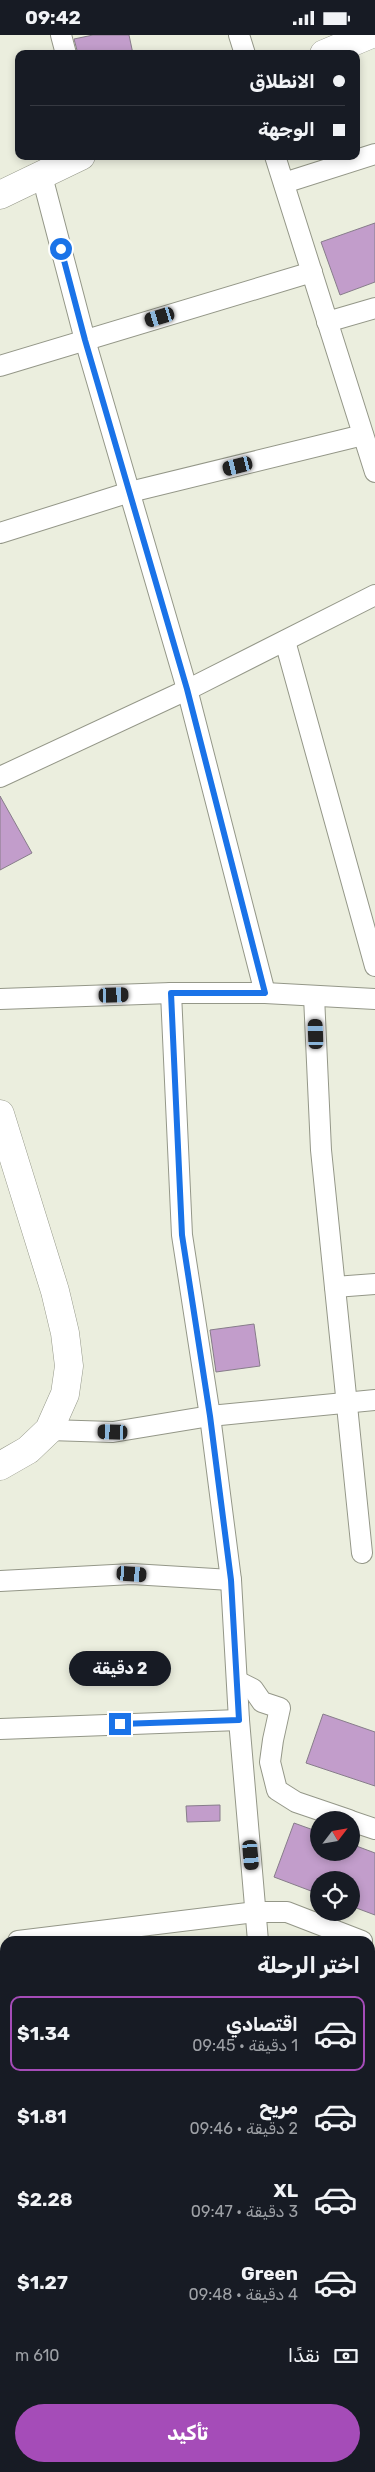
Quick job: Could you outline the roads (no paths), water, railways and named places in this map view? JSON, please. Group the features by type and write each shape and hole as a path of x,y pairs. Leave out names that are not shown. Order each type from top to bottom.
{"street":[{"path":"61,35 65,50"},
{"path":"239,35 243,50"},
{"path":"333,50 369,35"},
{"path":"360,159 375,154"},
{"path":"0,195 73,160"},
{"path":"276,160 375,472"},
{"path":"284,183 356,160"},
{"path":"42,176 85,340 187,689 265,993"},
{"path":"0,366 312,272"},
{"path":"327,323 375,308"},
{"path":"0,533 130,493 363,435"},
{"path":"0,777 187,689 375,595"},
{"path":"285,641 375,966"},
{"path":"171,993 182,1235 210,1416 231,1580 239,1720 258,1936"},
{"path":"0,999 171,993 265,993 375,999"},
{"path":"314,996 321,1150 362,1553"},
{"path":"0,1113 55,1291 65,1333 70,1366 65,1394 49,1430 28,1450 0,1467"},
{"path":"335,1287 375,1284"},
{"path":"49,1430 113,1432 210,1416 375,1400"},
{"path":"0,1581 132,1574 231,1580"},
{"path":"237,1681 253,1689 262,1702 280,1708 270,1762 277,1789 296,1802 323,1811"},
{"path":"0,1729 239,1720"},
{"path":"360,1824 375,1829"},
{"path":"59,1936 256,1912 287,1912 349,1936"}]}
